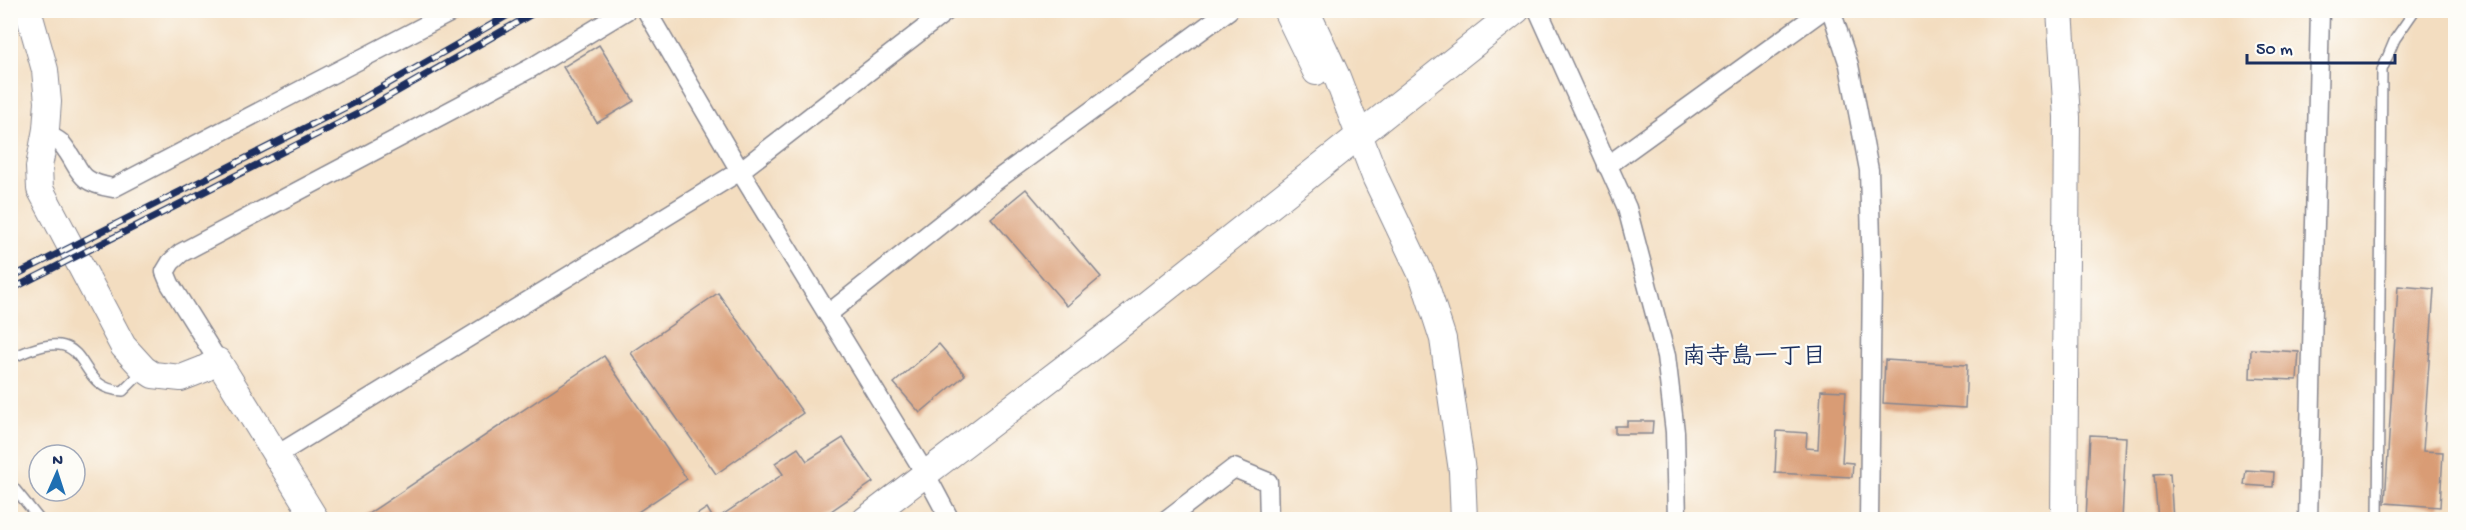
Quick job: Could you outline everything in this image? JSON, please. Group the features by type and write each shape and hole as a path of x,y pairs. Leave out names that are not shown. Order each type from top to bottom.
{"street":[{"path":"28,10 45,70 48,102 39,167 40,189 123,346 144,369 153,375 181,378 218,361"},
{"path":"45,134 61,142 84,177 96,185 113,188 455,10"},
{"path":"316,519 170,284 165,272 171,262 182,253 531,68 627,10"},
{"path":"646,10 740,171 925,473 950,519"},
{"path":"277,454 740,171 948,10"},
{"path":"828,314 994,182 1229,10"},
{"path":"1286,10 1323,86 1359,137"},
{"path":"1306,10 1337,77 1359,137 1424,280 1443,339 1462,471 1464,519"},
{"path":"865,519 1118,327 1518,10"},
{"path":"1538,10 1627,208 1666,356 1675,432 1677,519"},
{"path":"1607,166 1823,10"},
{"path":"1831,10 1850,65 1869,170 1872,276 1869,519"},
{"path":"2060,10 2067,117 2064,519"},
{"path":"2308,519 2320,10"},
{"path":"1166,519 1234,468 1268,483 1269,519"}],"lane":[{"path":"2378,519 2382,70 2395,39 2415,10"},
{"path":"10,359 47,344 62,344 71,348 97,381 110,391 123,391 144,369"},
{"path":"10,483 40,519"}],"building":[{"path":"599,45 634,101 597,123 563,67"},
{"path":"1026,189 1101,277 1067,306 991,218"},
{"path":"2398,286 2434,289 2423,451 2443,452 2440,507 2385,503"},
{"path":"718,293 803,413 716,474 631,353"},
{"path":"939,344 965,375 920,413 894,383"},
{"path":"2251,349 2299,352 2297,380 2250,378"},
{"path":"604,356 687,479 626,520 359,520"},
{"path":"1885,360 1967,365 1965,408 1883,403"},
{"path":"1821,390 1846,391 1842,462 1853,463 1852,477 1775,473 1777,431 1807,433 1806,448 1818,449"},
{"path":"1627,421 1653,421 1652,434 1615,434 1615,426 1627,426"},
{"path":"2090,435 2126,437 2122,520 2086,520"},
{"path":"843,438 873,482 818,520 715,520 783,474 775,463 798,448 807,461"},
{"path":"2246,470 2274,472 2273,487 2244,485"},
{"path":"2170,473 2173,520 2158,520 2154,474"},
{"path":"707,508 714,520 689,520"}],"railway":[{"path":"10,278 358,101 517,10"},
{"path":"10,290 363,111 539,10"}],"district":[{"name":"南寺島一丁目","path":"1754,358"}]}
